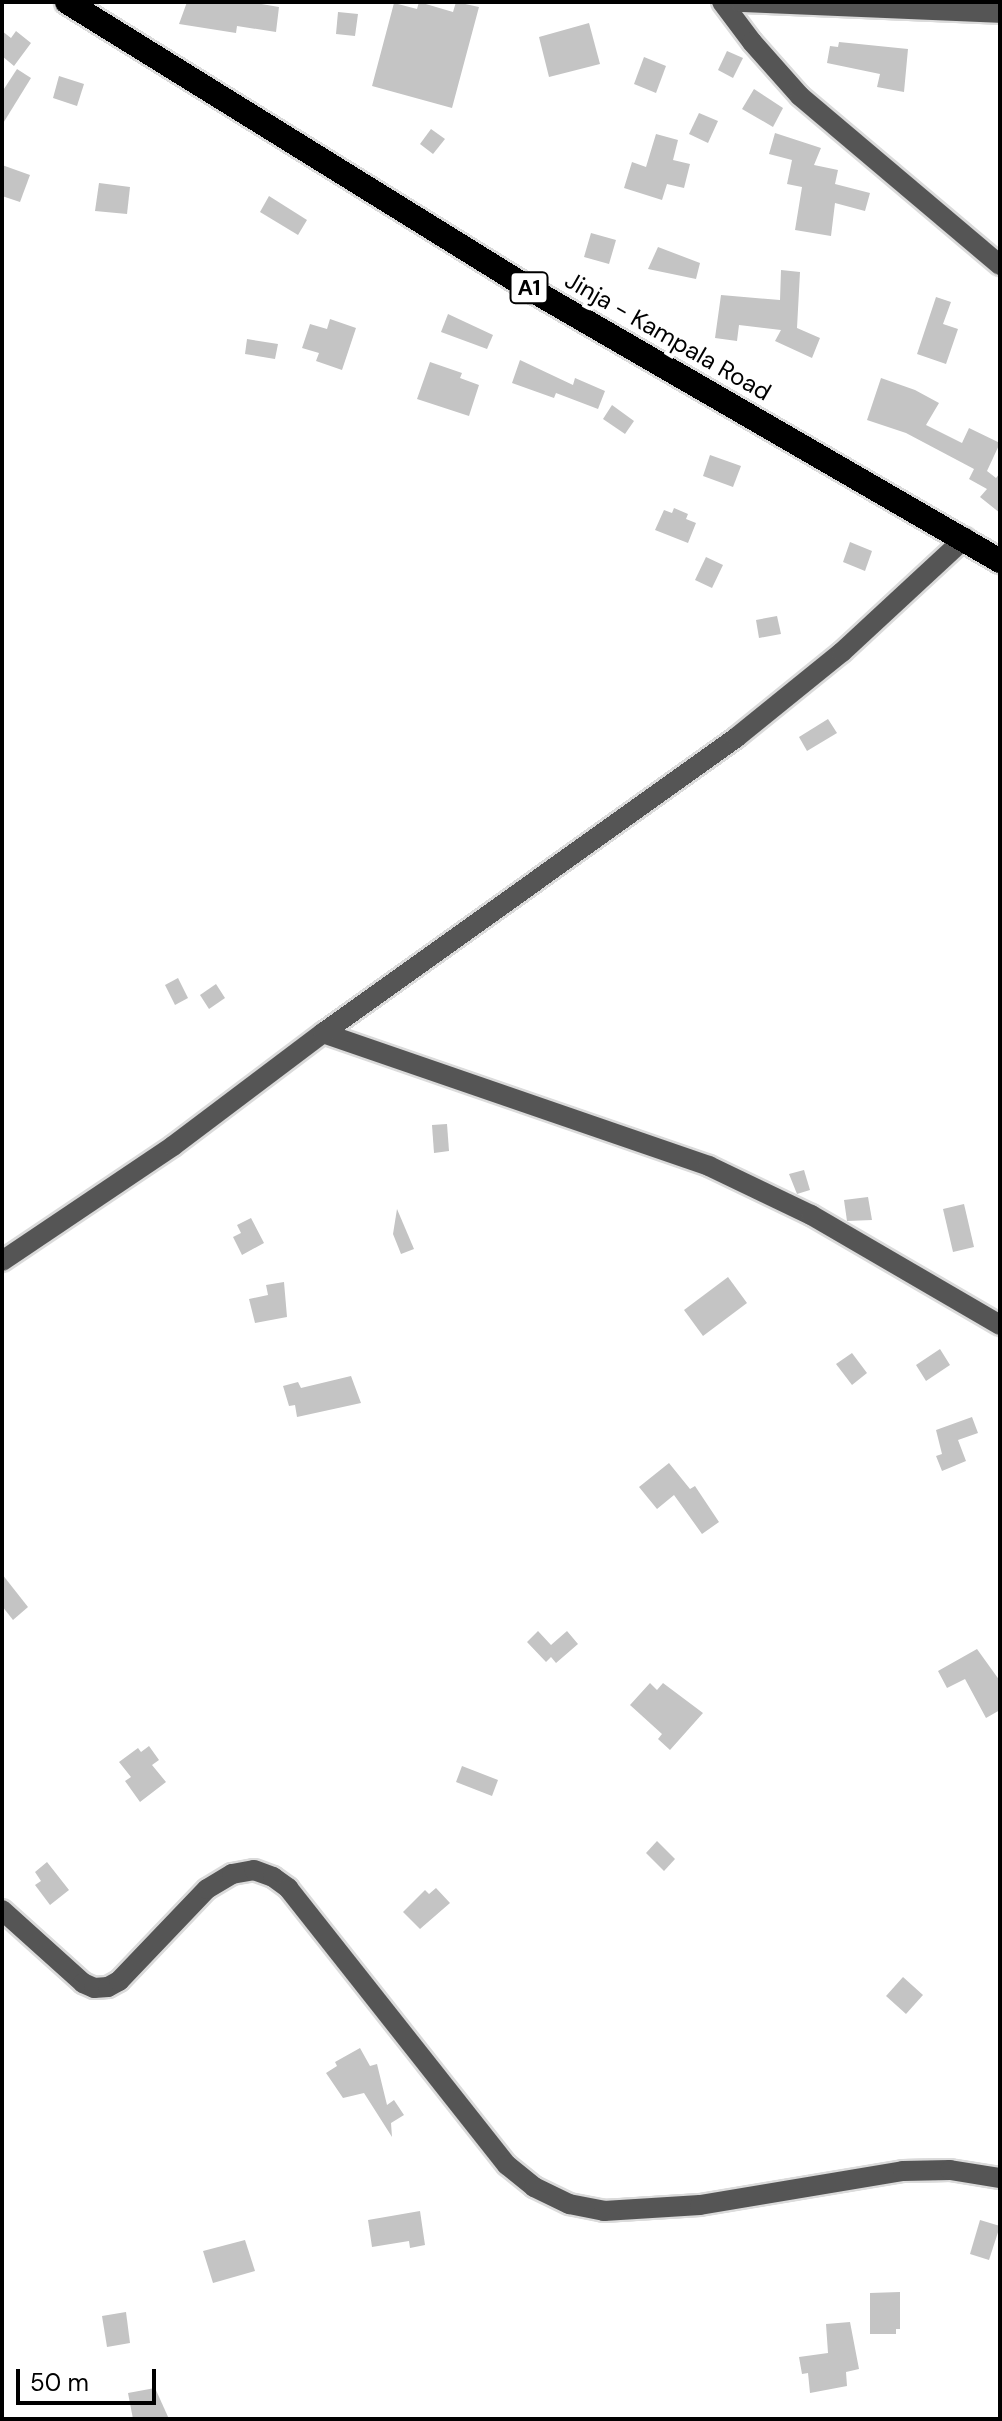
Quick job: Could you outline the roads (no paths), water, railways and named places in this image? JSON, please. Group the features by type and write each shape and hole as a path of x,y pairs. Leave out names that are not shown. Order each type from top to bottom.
{"highway":[{"name":"Jinja - Kampala Road","path":"67,2 530,289 1000,561"}],"street":[{"path":"722,2 752,42 800,96 1000,265"},
{"path":"741,2 1000,13"},
{"path":"2,1261 173,1146 323,1033 791,697 965,538"},
{"path":"323,1033 709,1166 811,1215 1000,1325"},
{"path":"2,1910 83,1983 94,1988 108,1987 119,1981 207,1889 232,1874 254,1870 273,1877 288,1888 507,2165 534,2187 569,2204 604,2211 700,2205 903,2171 950,2170 1000,2178"}]}
